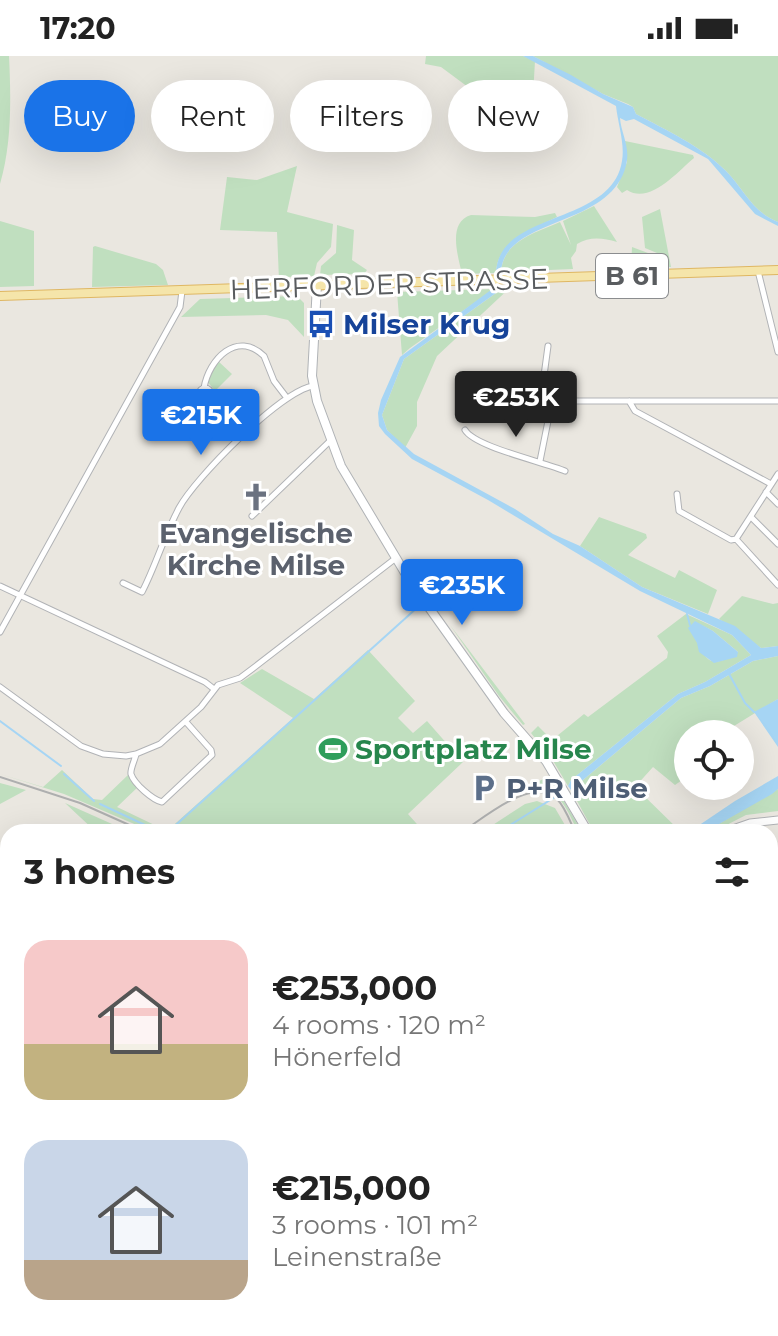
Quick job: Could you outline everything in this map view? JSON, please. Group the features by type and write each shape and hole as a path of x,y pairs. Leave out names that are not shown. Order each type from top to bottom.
{"main road":[{"name":"HERFORDER STRASSE","path":"0,296 778,270"},
{"path":"317,285 311,359 313,386 345,474 396,558 504,713 541,754 583,824"}],"street":[{"path":"758,271 776,333 778,352"},
{"path":"0,632 180,307 182,291"},
{"path":"204,388 220,354 231,347 245,345 264,356 274,381 287,398"},
{"path":"540,461 552,401 543,383 548,346"},
{"path":"123,583 142,592 182,502 220,458 296,390 313,386"},
{"path":"552,401 778,401"},
{"path":"629,401 635,411 771,484"},
{"path":"465,430 469,437 483,445 565,471"},
{"path":"252,516 331,440"},
{"path":"736,539 778,474"},
{"path":"766,492 778,504"},
{"path":"677,494 679,511 731,540 736,539"},
{"path":"751,517 778,544"},
{"path":"736,539 778,585"},
{"path":"0,687 81,746 103,754 136,754 160,744 186,722 214,689 248,673 396,558"},
{"path":"0,586 205,682 214,689"},
{"path":"136,754 132,777 155,800 162,802 212,755 186,722"},
{"path":"747,824 778,820"}],"green space":[{"path":"0,56 9,56 10,104 7,153 0,184"},
{"path":"426,56 523,56 535,61 534,80 459,80 441,67 425,64"},
{"path":"533,56 778,56 778,222 761,212 726,171 694,146 636,114 628,104"},
{"path":"625,141 693,155 694,158 654,190 636,194 627,190 622,193 617,187 627,162"},
{"path":"297,166 287,212 333,224 331,247 317,263 314,276 279,280 277,232 220,230 227,177 257,180"},
{"path":"594,206 617,242 597,238 577,244 571,258 573,269 501,272 503,261 514,245 560,222 571,245 563,221"},
{"path":"660,209 671,267 657,253 645,248 642,217"},
{"path":"555,213 557,217 509,244 502,252 496,273 462,274 456,240 459,225 464,219 471,215 535,217"},
{"path":"0,221 34,231 34,286 0,287"},
{"path":"337,225 354,230 352,260 367,270 364,274 320,275 321,266 336,253"},
{"path":"95,246 156,264 163,270 168,285 92,287"},
{"path":"632,247 656,256 664,267 631,268"},
{"path":"512,286 437,356 417,402 417,426 405,448 387,430 382,415 404,359 500,287"},
{"path":"494,289 410,348 402,355 397,292"},
{"path":"297,296 304,303 304,337 288,320 266,315 181,317 200,299"},
{"path":"218,361 232,374 215,391 207,381"},
{"path":"599,517 646,534 647,538 628,555 675,578 679,570 717,590 708,614 642,587 580,546"},
{"path":"742,596 778,603 778,646 761,648 719,619"},
{"path":"686,614 732,635 751,655 678,694 571,780 568,786 531,733 538,726 552,740 584,714 588,717 667,658 668,652 657,636","holes":["701,625 738,652 714,662 705,656 693,634"]},
{"path":"450,625 525,724 499,696"},
{"path":"368,650 415,701 398,718 413,733 427,721 463,762 408,814 417,824 175,824 293,718 240,683 262,669 314,699"},
{"path":"778,656 778,699 744,720 674,720 674,784 653,767 635,787 673,824 590,824 571,790 681,698 710,686 753,661"},
{"path":"62,770 93,799 102,800 128,775 139,786 117,807 152,824 134,824 64,794 0,774 43,787"},
{"path":"545,778 553,782 577,824 574,824 556,796 532,785"},
{"path":"0,783 26,790 0,804"},
{"path":"778,789 778,811 746,815 729,824 719,824"},
{"path":"537,801 555,808 564,824 494,824 525,804"},
{"path":"65,803 112,824 87,824"}],"water":[{"path":"523,56 533,56 633,107 636,114 694,146 726,171 755,206 778,222 778,226 755,214 708,159 634,119 626,121 620,118 627,160 619,182 604,199 584,211 521,240 507,254 501,272 496,273 502,253 515,238 598,197 614,182 622,161 616,106"},
{"path":"495,287 500,287 496,293 404,359 382,415 387,430 414,454 515,509 553,534 580,546 642,587 735,626 761,648 778,646 778,656 753,661 710,686 681,698 571,790 568,786 571,780 678,694 751,655 732,635 640,591 488,500 412,459 379,426 381,400 400,357"},
{"path":"695,621 713,631 738,652 737,657 714,663 699,652 688,628"},
{"path":"778,699 778,747 754,712"},
{"path":"778,776 778,789 772,794 719,824 701,824 737,800 754,800 754,790"}],"waterway":[{"path":"177,824 419,606"},
{"path":"687,614 690,625"},
{"path":"728,672 745,703 754,712"},
{"path":"0,721 61,766"},
{"path":"64,774 94,801"},
{"path":"512,824 563,792"},
{"path":"100,804 143,824"}],"tram line":[{"path":"0,777 80,803 127,824"},
{"path":"473,824 509,801 535,792 547,793 557,799 571,824"}],"place":[{"name":"Milser Krug","path":"321,324"},
{"name":"Evangelische Kirche Milse","path":"256,497"},
{"name":"Sportplatz Milse","path":"333,749"},
{"name":"P+R Milse","path":"484,788"}]}
